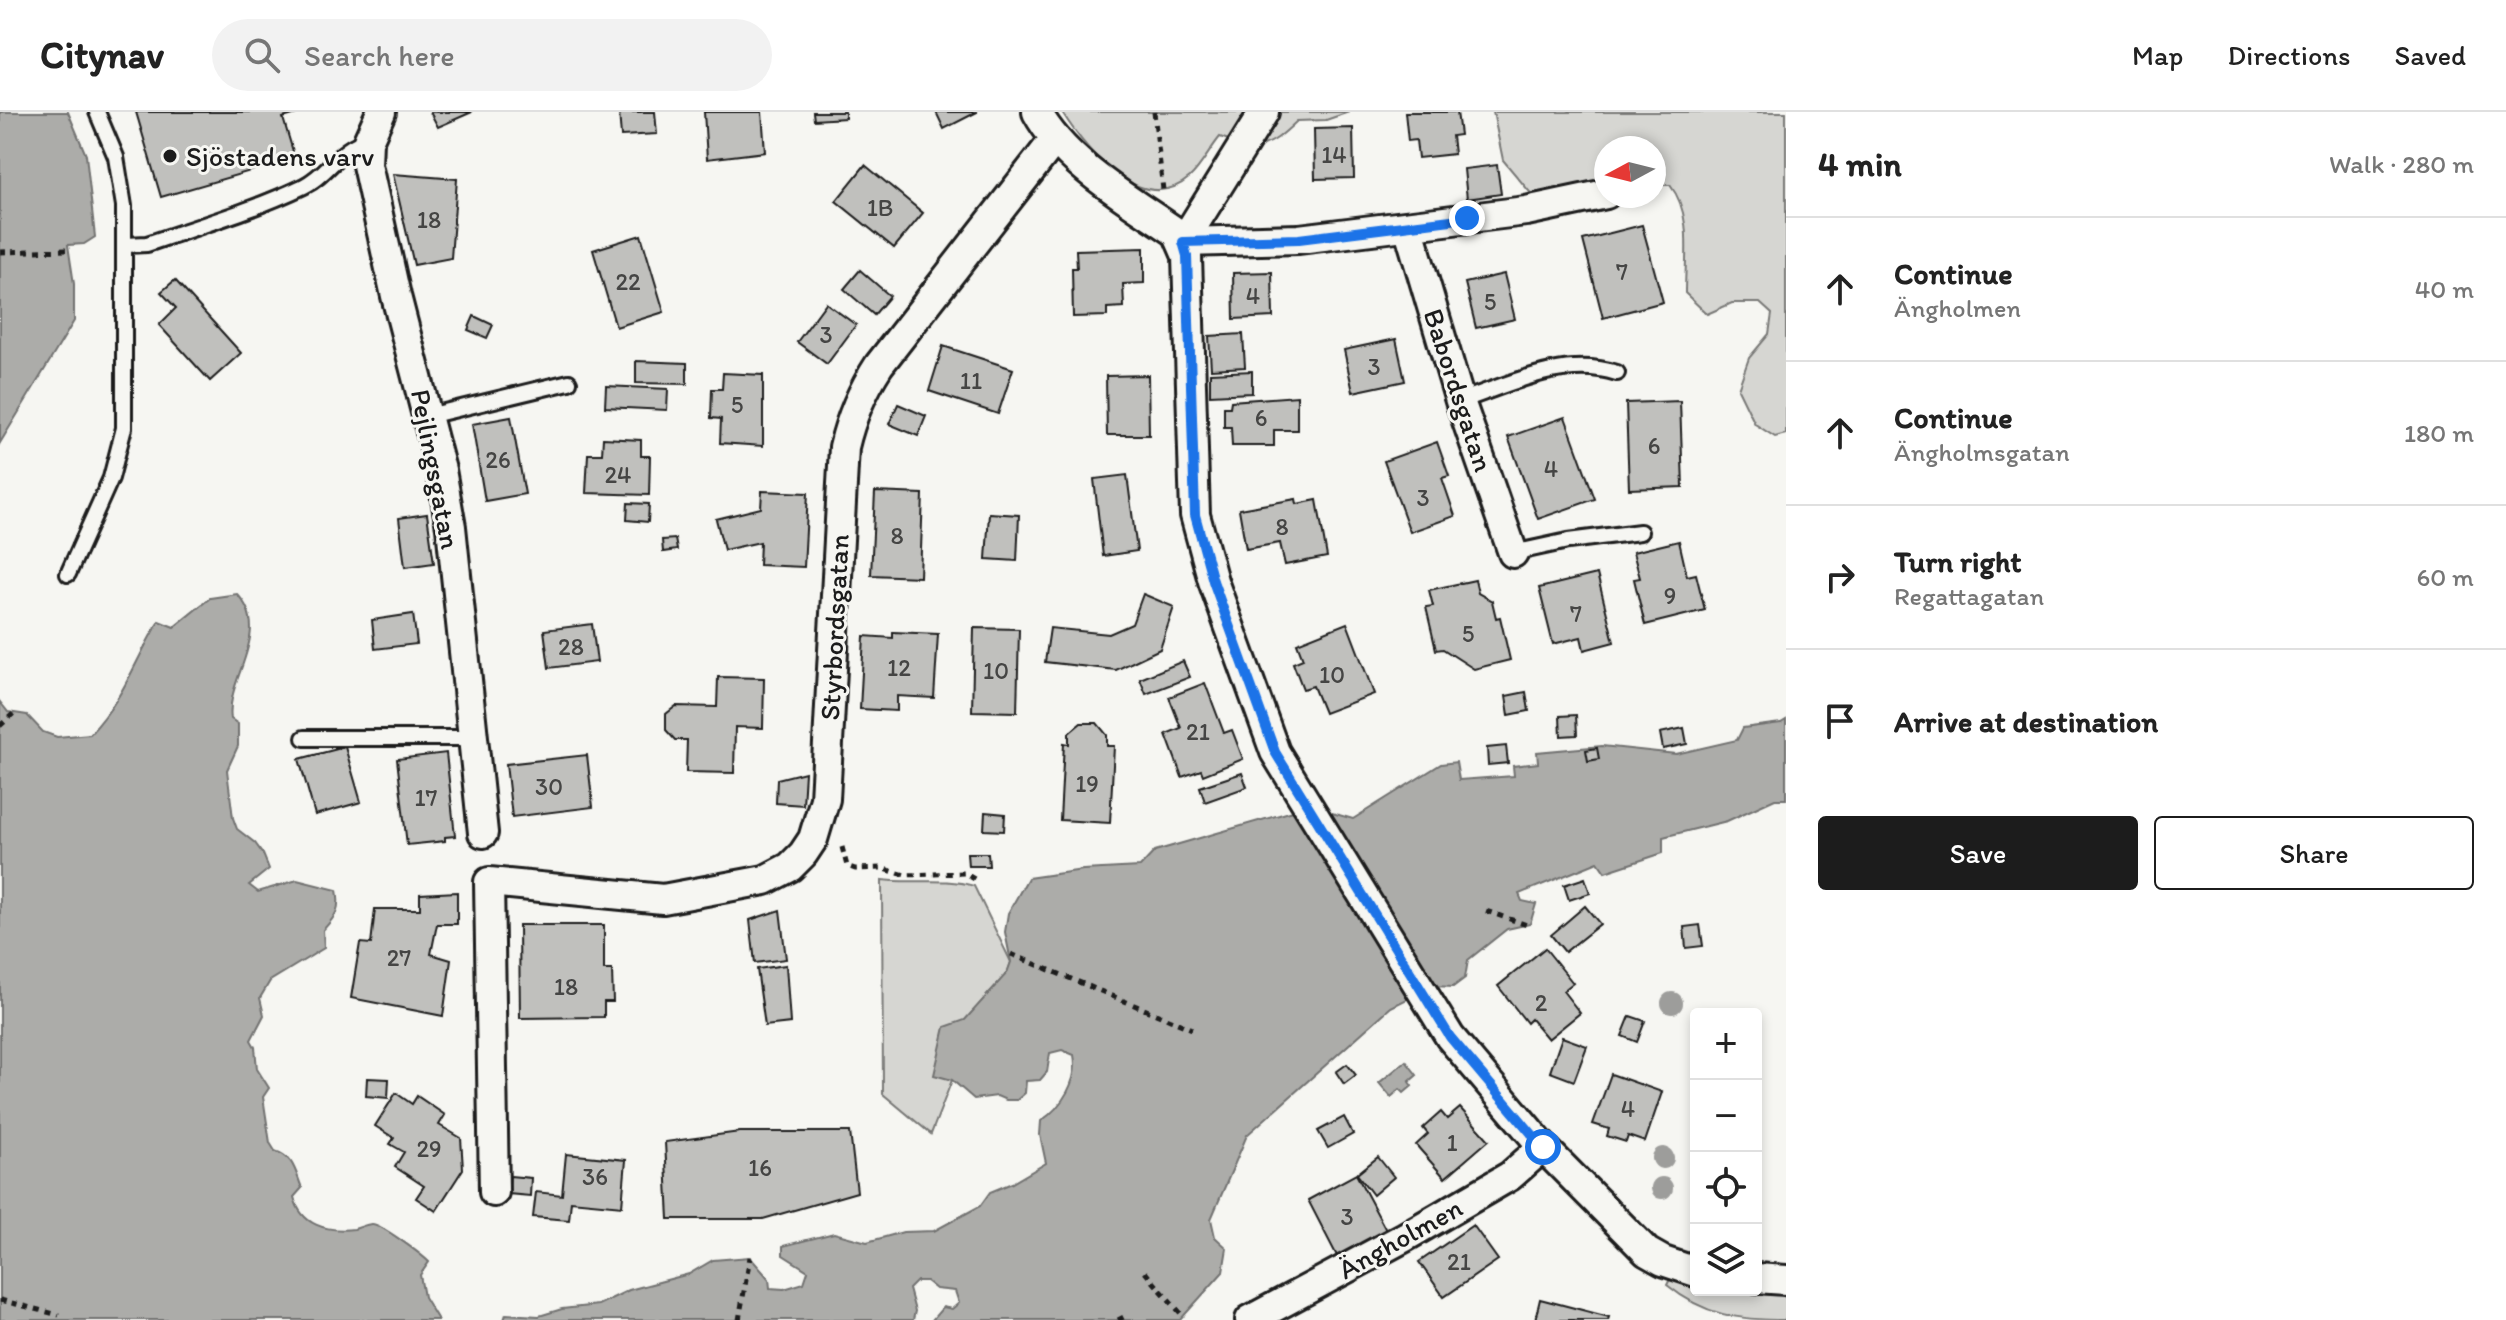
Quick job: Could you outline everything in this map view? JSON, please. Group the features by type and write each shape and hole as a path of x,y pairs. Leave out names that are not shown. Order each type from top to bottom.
{"street":[{"name":"Pejlingsgatan","path":"381,112 368,141 367,165 396,296 428,416 451,527 483,833"},
{"path":"1037,112 1072,157 1175,234 1187,256 1195,515 1201,543 1275,752 1450,1037 1543,1147 1647,1252 1690,1270"},
{"path":"1175,234 1264,112"},
{"name":"Styrbordsgatan","path":"494,1192 489,882 663,899 765,880 790,867 813,839 825,799 844,447 850,421 862,391 879,365 1055,139"},
{"path":"1175,234 1299,239 1526,211 1594,197"},
{"name":"Babordsgatan","path":"1408,226 1460,401 1513,553"},
{"name":"Ängholmen","path":"1250,1320 1405,1237 1510,1176 1543,1147"},
{"path":"1762,1278 1786,1280"}],"lane":[{"path":"68,574 111,478 124,428 124,206 116,157 97,112"},
{"path":"126,245 147,244 276,199 319,177 354,143 368,141"},
{"path":"1460,401 1552,370 1576,366 1599,367 1617,373"},
{"path":"428,416 569,382"},
{"path":"1513,553 1568,541 1640,532"},
{"path":"304,738 473,738"}],"path":[{"path":"1154,112 1175,234"},
{"path":"0,252 68,250"},
{"path":"0,726 15,712"},
{"path":"819,825 836,837 847,866 855,869 881,868 905,875 964,873 976,880"},
{"path":"1486,911 1527,925"},
{"path":"1011,954 1192,1029"},
{"path":"739,1320 750,1257"},
{"path":"1145,1272 1184,1317"},
{"path":"0,1300 59,1315"}],"shaded area":[{"path":"0,112 68,112 86,155 95,237 84,244 68,245 74,284 74,321 0,443"},
{"path":"1062,112 1349,112 1326,120 1297,121 1278,138 1262,145 1254,146 1220,137 1190,177 1172,188 1153,190 1134,185 1100,160"},
{"path":"1493,112 1786,112 1786,434 1775,437 1755,424 1738,389 1749,358 1769,334 1772,314 1760,303 1732,303 1707,314 1685,293 1685,222 1677,196 1670,185 1666,185 1666,136 1594,136 1594,184 1533,196 1503,160"},
{"path":"237,594 247,609 251,624 246,656 231,704 231,719 238,724 238,746 227,770 237,829 255,843 269,869 249,885 258,892 297,880 337,890 338,897 336,912 323,930 324,948 270,981 260,998 264,1015 251,1040 255,1047 257,1069 269,1088 263,1097 270,1143 293,1165 302,1188 294,1197 297,1207 309,1220 334,1229 377,1225 429,1262 420,1275 424,1297 438,1320 0,1320 0,702 8,712 27,715 43,732 57,737 90,734 121,693 159,621 174,627 210,598"},
{"path":"1786,720 1786,799 1775,799 1727,821 1663,837 1663,853 1605,872 1598,862 1519,894 1522,901 1536,904 1530,924 1507,929 1468,960 1465,978 1453,987 1433,986 1391,1007 1247,1135 1211,1219 1215,1237 1227,1248 1223,1272 1180,1320 932,1320 943,1307 952,1309 959,1303 955,1291 936,1289 926,1281 917,1281 909,1289 915,1311 913,1320 504,1320 506,1314 539,1316 562,1309 598,1305 629,1290 689,1274 713,1260 750,1257 769,1279 770,1288 784,1289 804,1283 808,1271 783,1255 783,1246 834,1233 867,1242 903,1232 934,1231 980,1206 990,1192 1046,1163 1040,1135 1041,1121 1056,1108 1067,1092 1074,1074 1074,1055 1062,1050 1050,1053 1047,1072 1040,1080 1026,1081 1025,1093 1017,1100 997,1096 974,1099 952,1080 934,1075 945,1027 965,1020 1007,973 1011,962 1005,932 1008,913 1028,878 1083,870 1140,867 1155,851 1293,811 1332,813 1353,819 1441,764 1456,762 1459,780 1514,776 1513,766 1538,763 1537,752 1602,746 1676,754 1737,740 1743,728"},
{"path":"882,880 951,882 974,886 1011,962 1007,974 965,1020 952,1080 931,1134 883,1094"},
{"path":"1406,1061 1417,1075 1404,1093 1400,1089 1391,1097 1379,1083"},
{"path":"1671,1277 1690,1280 1690,1296 1762,1296 1762,1290 1786,1290 1786,1320 1753,1319 1709,1310 1667,1285"}],"building":[{"path":"136,112 303,112 283,118 295,158 161,197"},
{"path":"430,112 472,112 438,127"},
{"path":"619,112 655,112 657,134 621,136"},
{"path":"704,112 762,112 765,152 707,159"},
{"path":"813,112 845,112 845,118 814,120"},
{"path":"936,112 977,112 944,129"},
{"path":"1405,112 1457,112 1460,135 1452,136 1454,154 1418,158 1416,140 1408,141"},
{"path":"1353,128 1354,178 1315,179 1314,129"},
{"path":"865,165 923,213 894,248 836,201"},
{"path":"1497,165 1501,194 1467,199 1464,169"},
{"path":"393,174 457,179 451,258 414,265"},
{"path":"1642,225 1663,302 1603,318 1583,240"},
{"path":"641,235 664,312 616,327 593,250"},
{"path":"1144,248 1144,283 1123,284 1124,307 1107,308 1107,316 1073,317 1072,268 1077,268 1076,250"},
{"path":"860,270 890,296 874,315 844,289"},
{"path":"1272,272 1273,317 1234,319 1233,273"},
{"path":"1504,274 1515,319 1476,328 1465,283"},
{"path":"175,280 241,353 210,381 159,325 176,308 161,292"},
{"path":"826,303 856,325 827,364 797,342"},
{"path":"474,316 493,325 487,338 468,330"},
{"path":"1243,334 1245,367 1211,369 1209,336"},
{"path":"1396,339 1405,381 1353,392 1344,350"},
{"path":"943,346 1013,369 998,414 929,391"},
{"path":"636,361 687,363 687,384 636,383"},
{"path":"1252,371 1252,393 1210,395 1210,373"},
{"path":"723,373 763,375 763,446 720,443 721,419 711,418 712,389 722,389"},
{"path":"1148,375 1149,435 1107,435 1106,376"},
{"path":"606,386 668,389 667,410 605,407"},
{"path":"1297,396 1297,430 1274,430 1274,446 1232,446 1231,427 1224,427 1224,407 1230,407 1231,401"},
{"path":"1680,401 1683,487 1629,489 1626,403"},
{"path":"898,404 926,416 918,436 889,424"},
{"path":"511,417 525,494 485,501 472,424"},
{"path":"1565,417 1595,499 1538,519 1508,437"},
{"path":"603,438 641,440 641,456 650,456 649,495 586,493 588,454 602,454"},
{"path":"1437,442 1449,476 1442,478 1455,516 1410,532 1384,461"},
{"path":"1127,475 1137,551 1103,556 1094,479"},
{"path":"762,491 808,493 804,567 759,565 760,542 724,550 716,519 761,508"},
{"path":"875,492 923,494 920,577 871,575"},
{"path":"1296,499 1297,504 1317,500 1327,557 1285,565 1280,543 1246,549 1239,509"},
{"path":"628,503 649,504 648,522 627,520"},
{"path":"989,513 1019,515 1017,561 986,559"},
{"path":"427,514 434,563 405,567 399,518"},
{"path":"675,539 677,550 663,552 662,540"},
{"path":"1679,541 1687,576 1696,574 1705,610 1645,625 1634,579 1640,578 1633,552"},
{"path":"1597,574 1614,642 1584,650 1581,637 1553,644 1539,588"},
{"path":"1475,580 1478,593 1492,601 1496,618 1500,617 1510,660 1474,669 1443,649 1436,650 1426,607 1433,606 1429,590"},
{"path":"1143,594 1174,607 1160,649 1116,670 1045,662 1050,628 1109,634 1132,624"},
{"path":"413,614 417,644 375,649 372,620"},
{"path":"1347,623 1374,694 1324,713 1313,686 1303,689 1293,663 1303,659 1297,643"},
{"path":"592,624 597,662 549,668 544,630"},
{"path":"974,628 1019,629 1017,712 972,711"},
{"path":"893,632 938,634 934,698 897,696 897,711 860,709 864,636 893,638"},
{"path":"1183,661 1190,677 1146,694 1140,679"},
{"path":"718,677 764,678 763,728 735,727 734,773 686,772 687,740 675,740 666,730 666,714 676,706 717,707"},
{"path":"1205,683 1224,733 1232,730 1243,759 1203,775 1201,770 1182,777 1166,734 1181,728 1169,697"},
{"path":"1526,692 1529,711 1509,715 1506,696"},
{"path":"1576,715 1577,735 1561,736 1560,716"},
{"path":"1081,723 1097,723 1107,735 1107,746 1114,746 1110,823 1060,820 1064,743 1069,744 1069,733"},
{"path":"1684,728 1687,744 1663,749 1660,733"},
{"path":"1506,746 1508,763 1488,765 1487,748"},
{"path":"345,747 361,802 315,815 299,759"},
{"path":"1597,748 1599,759 1588,761 1586,750"},
{"path":"446,753 455,836 445,837 445,841 407,845 397,759"},
{"path":"587,755 593,807 512,817 506,764"},
{"path":"805,772 803,805 776,803 777,779"},
{"path":"1242,773 1247,787 1205,802 1200,787"},
{"path":"985,812 1005,814 1004,831 984,830"},
{"path":"967,853 988,853 989,866 968,866"},
{"path":"1585,878 1590,893 1569,900 1564,885"},
{"path":"457,892 457,924 437,924 431,954 451,960 443,1016 351,998 360,943 371,944 375,909 420,909 420,894"},
{"path":"1585,906 1600,924 1565,952 1551,935"},
{"path":"780,910 786,959 755,963 750,920"},
{"path":"519,925 604,925 604,970 612,970 613,1002 604,1002 604,1017 520,1018"},
{"path":"1700,925 1703,946 1686,948 1684,927"},
{"path":"1545,948 1573,983 1563,991 1580,1013 1548,1039 1531,1019 1527,1023 1498,986"},
{"path":"786,965 790,1023 765,1026 757,969"},
{"path":"1630,1016 1645,1021 1637,1042 1622,1036"},
{"path":"1562,1037 1587,1046 1574,1081 1550,1072"},
{"path":"1347,1064 1356,1075 1344,1084 1336,1072"},
{"path":"1611,1074 1662,1092 1645,1142 1628,1136 1626,1142 1607,1136 1609,1129 1593,1124"},
{"path":"367,1078 389,1079 388,1098 366,1096"},
{"path":"396,1093 412,1104 417,1096 445,1115 439,1125 461,1138 463,1169 436,1211 416,1198 424,1186 395,1167 404,1152 390,1144 394,1138 375,1126"},
{"path":"1460,1108 1489,1140 1445,1178 1416,1145 1428,1134 1423,1128 1441,1112 1447,1119"},
{"path":"1344,1117 1353,1134 1328,1148 1318,1131"},
{"path":"740,1132 850,1132 857,1192 763,1219 669,1219 665,1142"},
{"path":"566,1154 626,1160 622,1206 571,1201 569,1220 533,1217 536,1192 562,1195"},
{"path":"1378,1157 1394,1177 1373,1195 1357,1174"},
{"path":"1356,1174 1387,1232 1338,1258 1308,1200"},
{"path":"510,1176 531,1178 530,1196 508,1194"},
{"path":"1473,1225 1498,1260 1444,1297 1419,1262"},
{"path":"1540,1299 1609,1317 1608,1320 1535,1320"}],"place":[{"name":"Sjöstadens varv","path":"170,156"}],"route":[{"path":"1467,218 1299,239 1183,242 1187,256 1195,515 1213,581 1275,752 1450,1037 1543,1147"}]}
